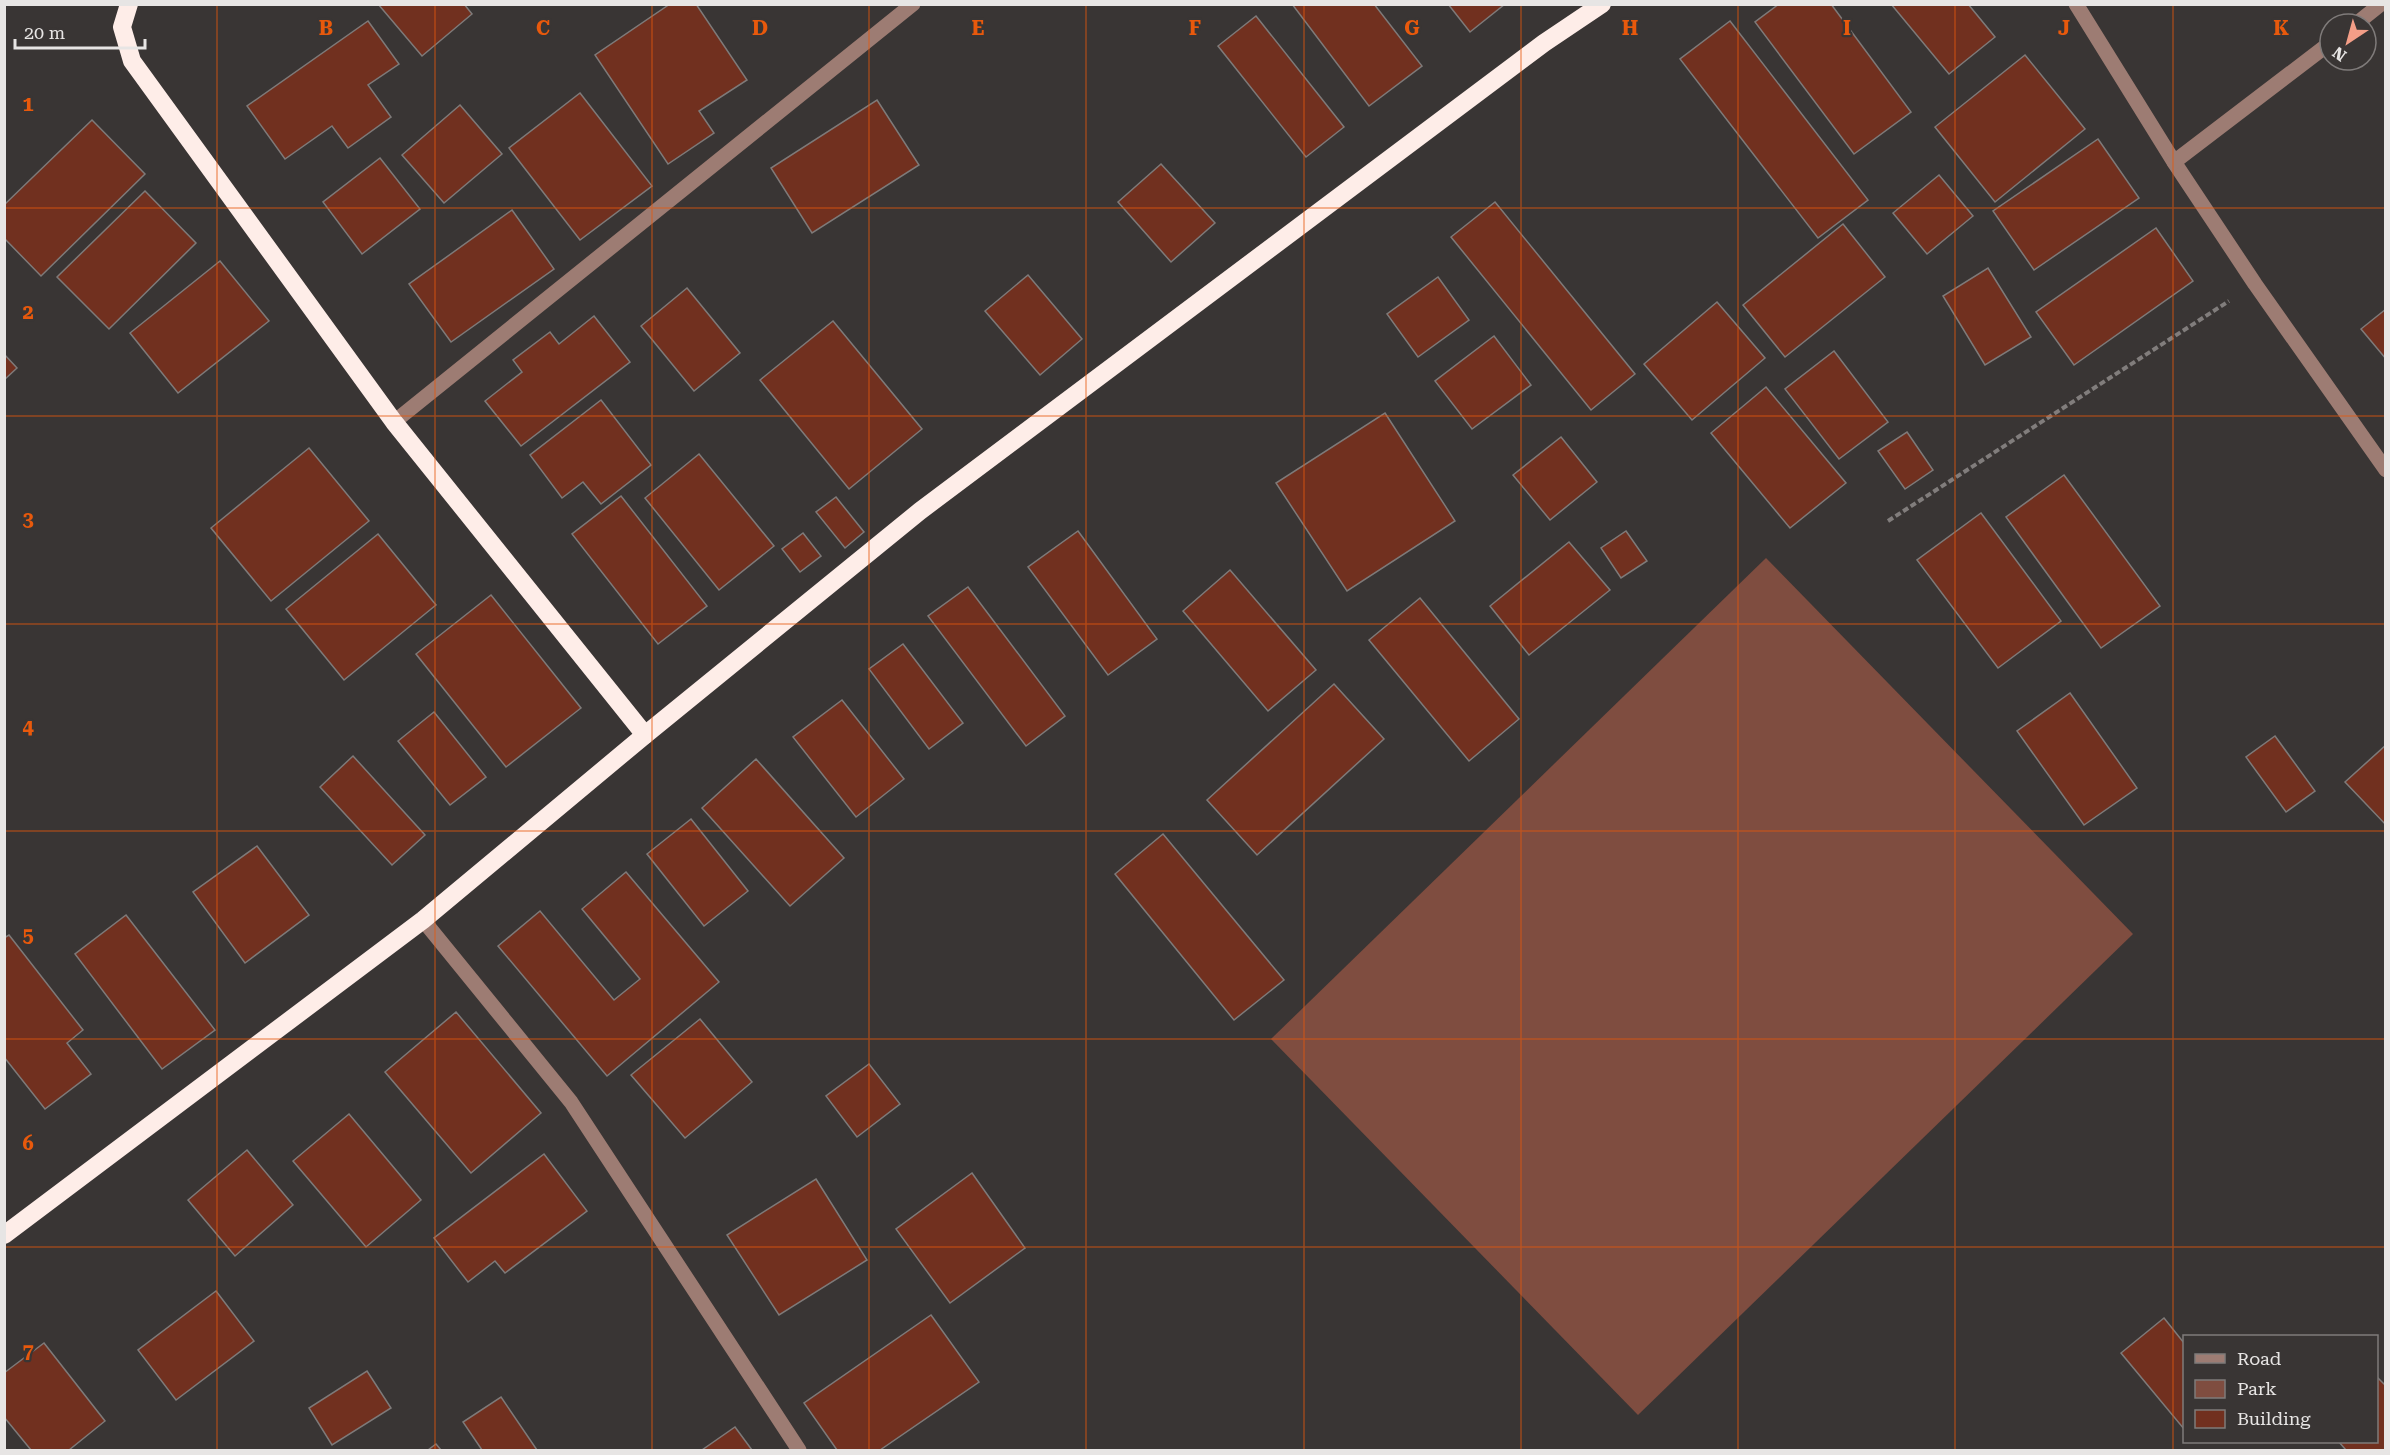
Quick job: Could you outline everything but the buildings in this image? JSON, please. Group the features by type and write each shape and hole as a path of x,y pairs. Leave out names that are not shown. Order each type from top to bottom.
{"highway":[{"path":"129,4 122,27 132,62 394,422 645,735"},
{"path":"4,1235 423,920 920,511 1544,43 1602,4"}],"street":[{"path":"394,422 913,4"},
{"path":"2076,4 2174,162 2255,284 2385,470"},
{"path":"2174,162 2318,53"},
{"path":"423,920 572,1102 799,1450"}],"path":[{"path":"1888,521 2255,284"}],"green space":[{"path":"1766,558 2133,934 1638,1415 1271,1039"}]}
